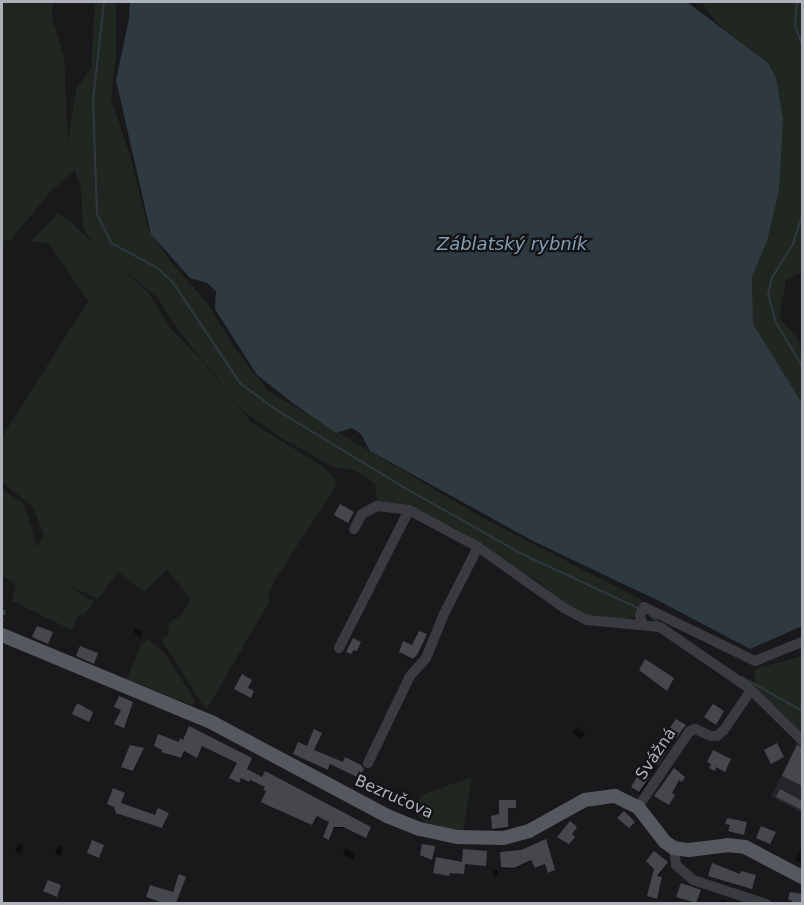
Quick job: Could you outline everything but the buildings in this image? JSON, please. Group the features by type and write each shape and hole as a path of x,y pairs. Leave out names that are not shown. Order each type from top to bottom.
{"main road":[{"name":"Bezručova","path":"2,635 213,723 387,816 420,829 471,839 504,838 529,831 593,797 615,796 638,807"},
{"path":"638,807 665,842 674,848 689,850 736,846 758,853 802,876"}],"street":[{"path":"354,529 362,514 377,506 409,510 478,547 564,608 586,620 607,624 642,615 755,661 802,642"},
{"path":"339,648 409,510"},
{"path":"368,763 410,676 426,658 444,614 478,547"},
{"path":"642,615 751,690 802,740"},
{"name":"Svážná","path":"638,807 689,732 695,729 711,736 717,736 724,730 751,690"},
{"path":"674,848 676,865 693,879 766,903"}],"path":[{"path":"2,603 5,612 2,623"}],"shaded area":[{"path":"2,2 53,2 52,18 64,57 68,141 76,90 91,67 95,2 116,2 116,55 111,98 131,159 148,228 171,262 207,303 234,347 268,391 483,518 642,600 635,617 608,620 587,616 566,605 540,583 453,527 406,507 378,503 375,484 354,470 333,467 280,437 243,411 176,327 158,298 111,259 149,293 171,329 198,356 251,422 325,468 336,481 334,489 275,580 268,594 270,601 206,710 161,639 168,635 169,622 180,616 191,599 167,570 144,592 118,572 98,599 67,585 94,602 83,616 79,614 72,630 12,601 16,585 2,575 2,489 24,504 37,547 44,535 33,507 2,482 2,437 88,301 49,244 31,241 57,214 68,219 94,244 83,228 81,188 75,170 50,192 11,240 5,240 2,246"},
{"path":"701,2 802,2 802,272 786,280 779,317 799,341 802,358 802,403 753,324 752,277 767,241 776,78 768,63 719,25"},
{"path":"147,638 165,654 195,701 192,705 127,679 142,641 145,643"},
{"path":"802,656 802,734 754,686 755,669"},
{"path":"797,742 802,744 802,813 771,797"},
{"path":"472,777 463,831 426,823 416,814 421,795"}],"water":[{"name":"Záblatský rybník","path":"130,2 687,2 768,63 776,78 783,119 779,190 767,241 752,277 753,324 802,403 802,626 750,649 659,601 533,541 370,451 361,434 352,428 336,433 257,375 215,309 216,291 207,283 190,278 151,234 116,80 129,19"}],"waterway":[{"path":"104,2 93,100 97,214 111,243 156,267 172,281 240,383 275,409 405,488 522,554 640,609"},
{"path":"797,2 795,26 802,44"},
{"path":"802,216 793,244 772,277 768,294 775,321 802,366"},
{"path":"650,615 659,623"},
{"path":"742,677 802,711"}]}
